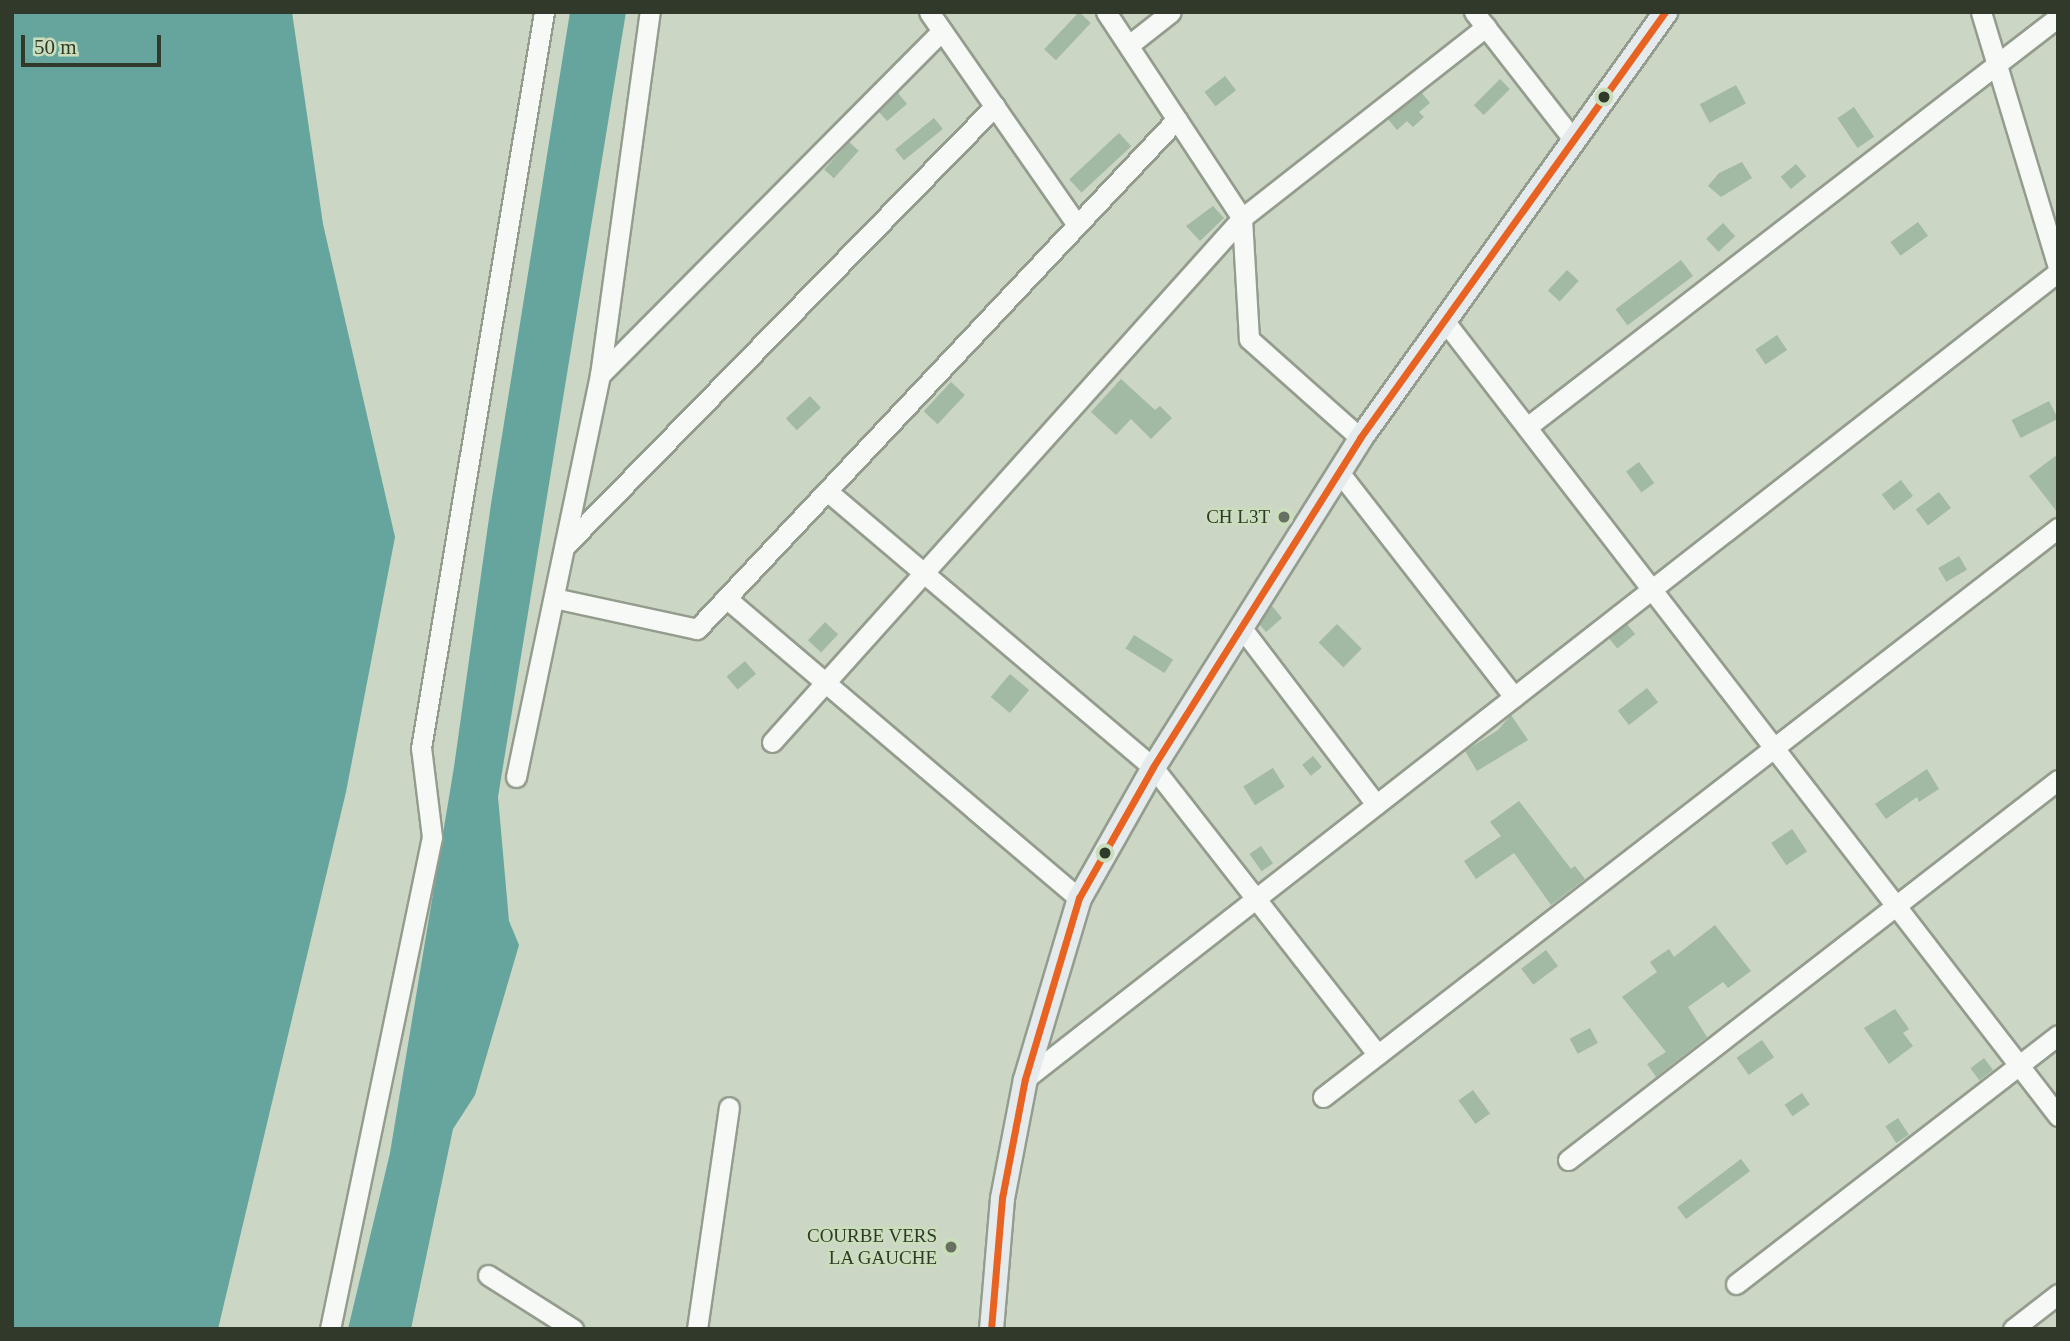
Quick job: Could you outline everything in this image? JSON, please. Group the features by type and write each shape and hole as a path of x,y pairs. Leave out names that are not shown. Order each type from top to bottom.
{"main road":[{"path":"991,1329 1002,1198 1025,1079 1079,898 1153,767 1360,438 1572,138 1665,12"}],"street":[{"path":"330,1329 432,837 421,748 544,12"},
{"path":"516,777 600,375 650,12"},
{"path":"929,12 1077,225"},
{"path":"1106,12 1242,218 1249,339 1360,438"},
{"path":"1129,45 1171,12"},
{"path":"1025,1079 2058,270 1981,12"},
{"path":"1527,427 2058,17"},
{"path":"772,742 1242,218 1480,20 1572,138"},
{"path":"600,375 942,31"},
{"path":"564,546 995,106"},
{"path":"554,598 697,629 1177,119"},
{"path":"1443,319 2058,1116"},
{"path":"1339,472 1514,697"},
{"path":"827,491 1153,767 1378,1055"},
{"path":"1323,1097 2058,528"},
{"path":"726,598 1079,898"},
{"path":"1241,627 1376,804"},
{"path":"1568,1160 2058,780"},
{"path":"1736,1284 2058,1035"},
{"path":"697,1329 729,1107"},
{"path":"488,1275 573,1329"},
{"path":"2013,1329 2058,1294"},
{"path":"992,1304 1005,1329"}],"water":[{"path":"12,12 292,12 323,224 395,537 346,792 218,1329 12,1329"},
{"path":"570,12 626,12 498,797 509,921 519,945 475,1095 453,1129 411,1329 348,1329 390,1153 454,767 491,504"}],"building":[{"path":"1079,12 1091,23 1056,60 1044,49"},
{"path":"1225,76 1236,90 1216,106 1205,92"},
{"path":"1500,79 1510,89 1484,115 1474,105"},
{"path":"1736,85 1746,104 1710,123 1700,104"},
{"path":"898,93 907,104 887,121 879,112"},
{"path":"1422,93 1430,103 1419,112 1424,117 1413,127 1407,121 1397,130 1388,119"},
{"path":"1854,107 1874,137 1858,148 1837,118"},
{"path":"934,118 943,129 904,160 895,149"},
{"path":"1119,133 1131,146 1082,193 1069,179"},
{"path":"849,142 859,151 834,178 824,169"},
{"path":"1742,162 1752,178 1721,197 1708,186 1719,173"},
{"path":"1796,164 1806,176 1791,189 1781,177"},
{"path":"1213,206 1224,218 1200,241 1186,226"},
{"path":"1918,222 1928,236 1900,256 1890,242"},
{"path":"1723,223 1735,236 1718,252 1706,239"},
{"path":"1681,260 1693,276 1628,325 1616,309"},
{"path":"1567,270 1579,281 1560,301 1548,290"},
{"path":"1777,335 1787,350 1766,364 1755,350"},
{"path":"1121,379 1155,410 1160,406 1172,418 1151,439 1131,419 1116,435 1091,412"},
{"path":"951,382 965,395 938,424 924,411"},
{"path":"810,396 821,408 797,430 786,419"},
{"path":"2049,401 2058,419 2021,438 2012,420"},
{"path":"2058,454 2058,513 2029,476"},
{"path":"1639,462 1654,483 1641,492 1626,471"},
{"path":"1901,480 1913,496 1894,510 1882,494"},
{"path":"1939,492 1951,508 1928,525 1916,509"},
{"path":"1959,556 1967,570 1946,582 1938,568"},
{"path":"1272,606 1282,618 1266,632 1259,624"},
{"path":"825,622 838,634 821,653 808,640"},
{"path":"1337,624 1362,649 1343,667 1319,642"},
{"path":"1627,624 1635,634 1617,649 1609,638"},
{"path":"1134,635 1173,659 1165,673 1126,649"},
{"path":"745,661 756,674 738,689 727,676"},
{"path":"1010,674 1029,690 1010,713 991,697"},
{"path":"1647,688 1658,702 1629,725 1618,711"},
{"path":"1511,715 1528,740 1477,771 1465,751 1498,730"},
{"path":"1313,756 1322,767 1311,776 1302,765"},
{"path":"1273,768 1285,787 1255,805 1243,787"},
{"path":"1927,769 1939,789 1919,802 1917,797 1886,819 1875,804"},
{"path":"1519,801 1571,869 1575,866 1585,879 1551,905 1514,853 1476,879 1464,861 1501,836 1490,822"},
{"path":"1792,829 1807,851 1786,865 1771,843"},
{"path":"1261,846 1273,863 1262,871 1250,854"},
{"path":"1715,925 1751,971 1728,988 1723,982 1688,1007 1707,1037 1656,1077 1647,1064 1666,1052 1622,997 1657,972 1650,962 1669,949 1674,957"},
{"path":"1546,950 1558,966 1533,985 1521,969"},
{"path":"1895,1009 1909,1029 1903,1033 1913,1046 1889,1064 1864,1028"},
{"path":"1590,1028 1598,1043 1578,1054 1570,1039"},
{"path":"1762,1040 1774,1057 1749,1075 1737,1058"},
{"path":"1984,1058 1993,1070 1979,1080 1970,1068"},
{"path":"1473,1090 1490,1113 1475,1124 1458,1101"},
{"path":"1802,1093 1810,1105 1792,1116 1785,1105"},
{"path":"1898,1118 1909,1135 1896,1143 1885,1126"},
{"path":"1741,1159 1750,1171 1686,1219 1677,1207"}],"transit line":[{"path":"991,1329 1002,1198 1025,1079 1079,898 1153,767 1360,438 1665,12"}],"place":[{"name":"CH L3T","path":"1284,517"},
{"name":"COURBE VERS LA GAUCHE","path":"951,1247"}]}
